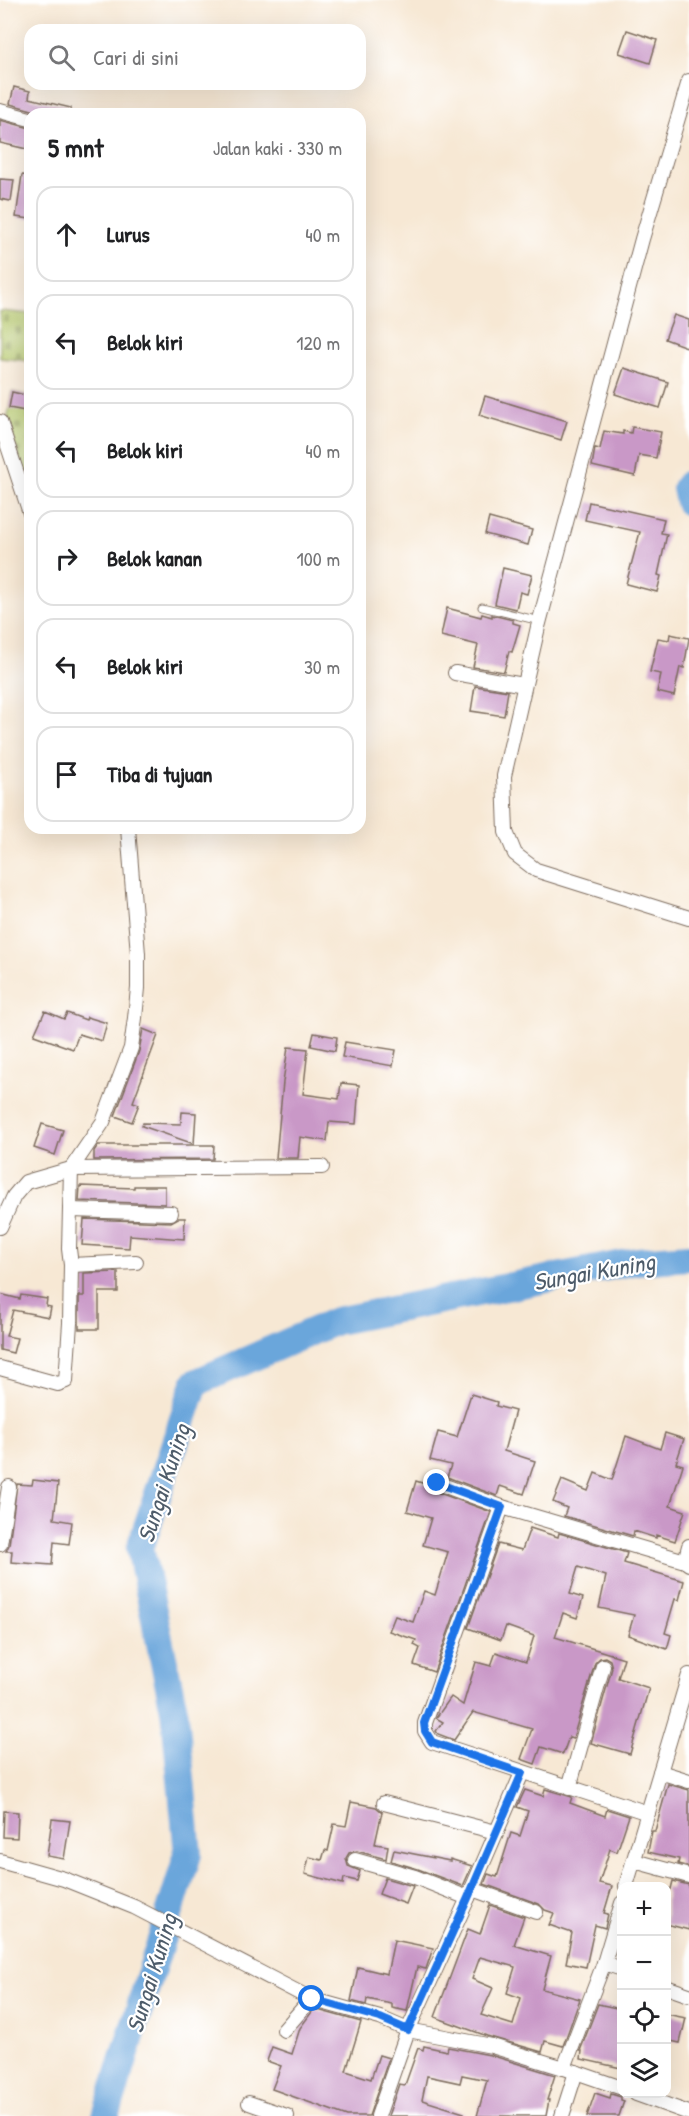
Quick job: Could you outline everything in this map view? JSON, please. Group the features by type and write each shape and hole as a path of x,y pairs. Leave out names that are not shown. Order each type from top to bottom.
{"street":[{"path":"689,81 642,239 540,621 504,776 506,832 515,854 536,870 689,918"},
{"path":"0,111 24,117"},
{"path":"0,422 24,495"},
{"path":"455,674 524,685"},
{"path":"0,1368 58,1384 66,1381 70,1323 71,1169 103,1122 131,1048 138,988 138,954 128,834"},
{"path":"0,1227 14,1196 26,1182 71,1169 322,1167"},
{"path":"70,1210 171,1213"},
{"path":"71,1265 136,1262"},
{"path":"437,1483 502,1507 687,1562 689,1546"},
{"path":"0,1544 9,1487"},
{"path":"502,1507 424,1723 425,1731 432,1742 648,1813"},
{"path":"569,1788 603,1666"},
{"path":"628,1882 689,1675"},
{"path":"660,1772 689,1781"},
{"path":"378,2116 408,2030 522,1773"},
{"path":"384,1803 496,1833"},
{"path":"355,1860 536,1912"},
{"path":"0,1861 64,1880 134,1907 312,1999 380,2018 408,2030 492,2046 617,2087"},
{"path":"634,1861 689,1876"},
{"path":"562,2116 570,2070 617,1917"},
{"path":"604,1962 617,1967"},
{"path":"671,1989 689,1995"},
{"path":"284,2030 312,1999"},
{"path":"647,2098 689,2113"},
{"path":"249,2103 287,2116"}],"lane":[{"path":"482,607 540,621"}],"green space":[{"path":"0,311 24,313 24,360 0,358"},
{"path":"12,392 24,395 24,473 7,421"}],"building":[{"path":"627,30 657,40 650,63 619,53"},
{"path":"14,87 30,91 29,98 71,108 25,108 10,104"},
{"path":"0,120 24,126 24,148 0,143"},
{"path":"22,175 24,175 24,218 16,217"},
{"path":"0,179 14,180 11,201 0,199"},
{"path":"674,315 689,320 689,348 665,339"},
{"path":"624,368 668,382 660,408 615,394"},
{"path":"12,392 24,395 24,411 9,408"},
{"path":"485,396 567,421 561,440 479,415"},
{"path":"632,427 661,432 656,458 639,455 635,476 592,466 595,448 600,449 604,431 631,433"},
{"path":"589,502 664,519 661,533 667,534 658,575 661,576 657,592 626,584 640,532 585,520"},
{"path":"489,518 532,530 528,545 485,534"},
{"path":"503,568 532,575 527,594 520,592 516,609 495,604"},
{"path":"447,608 481,617 482,614 492,617 492,615 513,620 513,623 520,625 512,652 509,651 504,672 473,667 478,645 441,636"},
{"path":"670,634 689,638 684,668 680,667 674,696 657,692 661,674 650,672 658,638 669,640"},
{"path":"475,686 508,691 504,716 471,711"},
{"path":"45,1011 64,1019 67,1013 86,1020 87,1017 107,1023 102,1041 79,1034 73,1049 34,1035"},
{"path":"143,1029 158,1035 133,1102 139,1104 132,1122 115,1116 139,1051"},
{"path":"314,1033 337,1037 335,1051 311,1046"},
{"path":"345,1042 396,1050 393,1066 342,1057"},
{"path":"288,1047 308,1049 303,1094 339,1099 341,1083 359,1085 356,1124 329,1122 327,1141 300,1137 298,1158 276,1158 283,1082"},
{"path":"182,1112 196,1113 194,1144 142,1126 143,1123 181,1124"},
{"path":"42,1124 63,1130 55,1155 34,1148"},
{"path":"98,1145 214,1145 213,1159 94,1160 94,1151"},
{"path":"80,1186 134,1188 134,1186 165,1186 165,1204 79,1201"},
{"path":"178,1218 185,1218 184,1239 130,1235 129,1248 82,1245 84,1219 171,1222"},
{"path":"118,1272 118,1292 99,1292 99,1329 79,1329 79,1296 84,1296 84,1273"},
{"path":"0,1294 20,1299 21,1295 47,1299 46,1306 51,1307 49,1317 13,1310 6,1336 17,1338 13,1353 0,1350"},
{"path":"471,1394 497,1402 496,1406 515,1411 504,1451 535,1461 524,1494 500,1486 497,1496 447,1477 451,1465 430,1460 438,1432 457,1437"},
{"path":"665,1433 684,1439 676,1463 683,1465 670,1506 685,1511 675,1541 634,1531 633,1536 564,1516 567,1508 553,1502 562,1480 588,1491 595,1473 612,1480 626,1436 660,1449"},
{"path":"33,1480 58,1483 54,1519 72,1522 69,1544 54,1542 52,1565 11,1562 12,1551 6,1551 9,1545 17,1484 32,1485"},
{"path":"416,1481 428,1485 434,1491 491,1512 434,1672 414,1665 420,1648 414,1645 416,1640 389,1631 395,1616 413,1622 424,1591 435,1595 448,1552 423,1545 431,1518 407,1511"},
{"path":"530,1528 558,1537 559,1533 627,1553 624,1563 684,1581 679,1600 675,1599 665,1633 671,1635 667,1649 628,1635 634,1615 599,1608 606,1576 578,1567 570,1594 583,1598 577,1618 563,1613 555,1637 624,1658 618,1678 649,1688 630,1754 591,1743 612,1668 610,1660 605,1657 595,1663 573,1738 569,1737 563,1754 541,1747 535,1764 521,1759 532,1729 473,1712 454,1740 436,1731 443,1722 436,1718 451,1697 463,1705 476,1662 491,1666 496,1652 526,1662 534,1636 506,1626 501,1640 468,1628 498,1544 522,1550"},
{"path":"668,1784 689,1790 689,1867 678,1864 679,1859 648,1852 652,1831 655,1831"},
{"path":"545,1789 572,1797 570,1803 605,1816 607,1809 629,1816 617,1852 610,1849 599,1883 612,1886 604,1913 608,1914 605,1928 595,1925 586,1967 566,1963 572,1933 549,1925 554,1913 545,1910 539,1904 484,1884 488,1874 497,1877 511,1833 520,1836 528,1811 517,1807 525,1790 543,1796"},
{"path":"351,1802 376,1807 382,1812 375,1844 388,1846 386,1859 357,1851 349,1853 346,1858 348,1866 360,1871 357,1881 344,1878 343,1884 305,1874 309,1857 322,1860 325,1850 328,1851 334,1824 346,1826"},
{"path":"4,1811 18,1812 17,1838 3,1837"},
{"path":"52,1819 70,1821 64,1859 47,1856"},
{"path":"394,1850 450,1861 450,1859 472,1866 463,1886 391,1861"},
{"path":"385,1878 413,1886 406,1904 379,1894"},
{"path":"673,1881 689,1885 689,1930 671,1925"},
{"path":"490,1905 524,1917 514,1945 551,1956 542,1989 580,1999 563,2046 545,2041 542,2052 487,2036 435,2017 468,1929 480,1934","holes":["480,1957 515,1967 507,1993 521,1998 513,2025 481,2015 493,1988 472,1979"]},
{"path":"394,1940 433,1948 426,1969 417,1967 407,2011 392,2008 392,2004 367,1999 366,2005 351,2001 358,1967 387,1974"},
{"path":"598,2004 617,2008 617,2067 581,2059 582,2051 580,2051"},
{"path":"314,2009 361,2022 346,2071 371,2079 379,2055 389,2058 369,2116 347,2116 272,2089 281,2066 267,2061 272,2047 292,2054 300,2028"},
{"path":"671,2015 686,2018 680,2043 671,2041"},
{"path":"424,2046 447,2051 448,2047 490,2055 555,2075 547,2100 549,2100 546,2116 477,2116 487,2080 462,2075 460,2083 427,2076 422,2100 464,2113 463,2116 388,2116 399,2084 405,2085 418,2048 423,2050"},
{"path":"595,2093 610,2098 611,2094 624,2101 619,2116 587,2116"}],"waterway":[{"name":"Sungai Kuning","path":"689,484 686,488 689,502"},
{"name":"Sungai Kuning","path":"106,2116 188,1854 175,1715 140,1548 195,1383 336,1321 637,1261 689,1257"}],"route":[{"path":"312,1999 380,2018 408,2030 522,1773 432,1742 425,1731 424,1723 502,1507 437,1483"}]}
